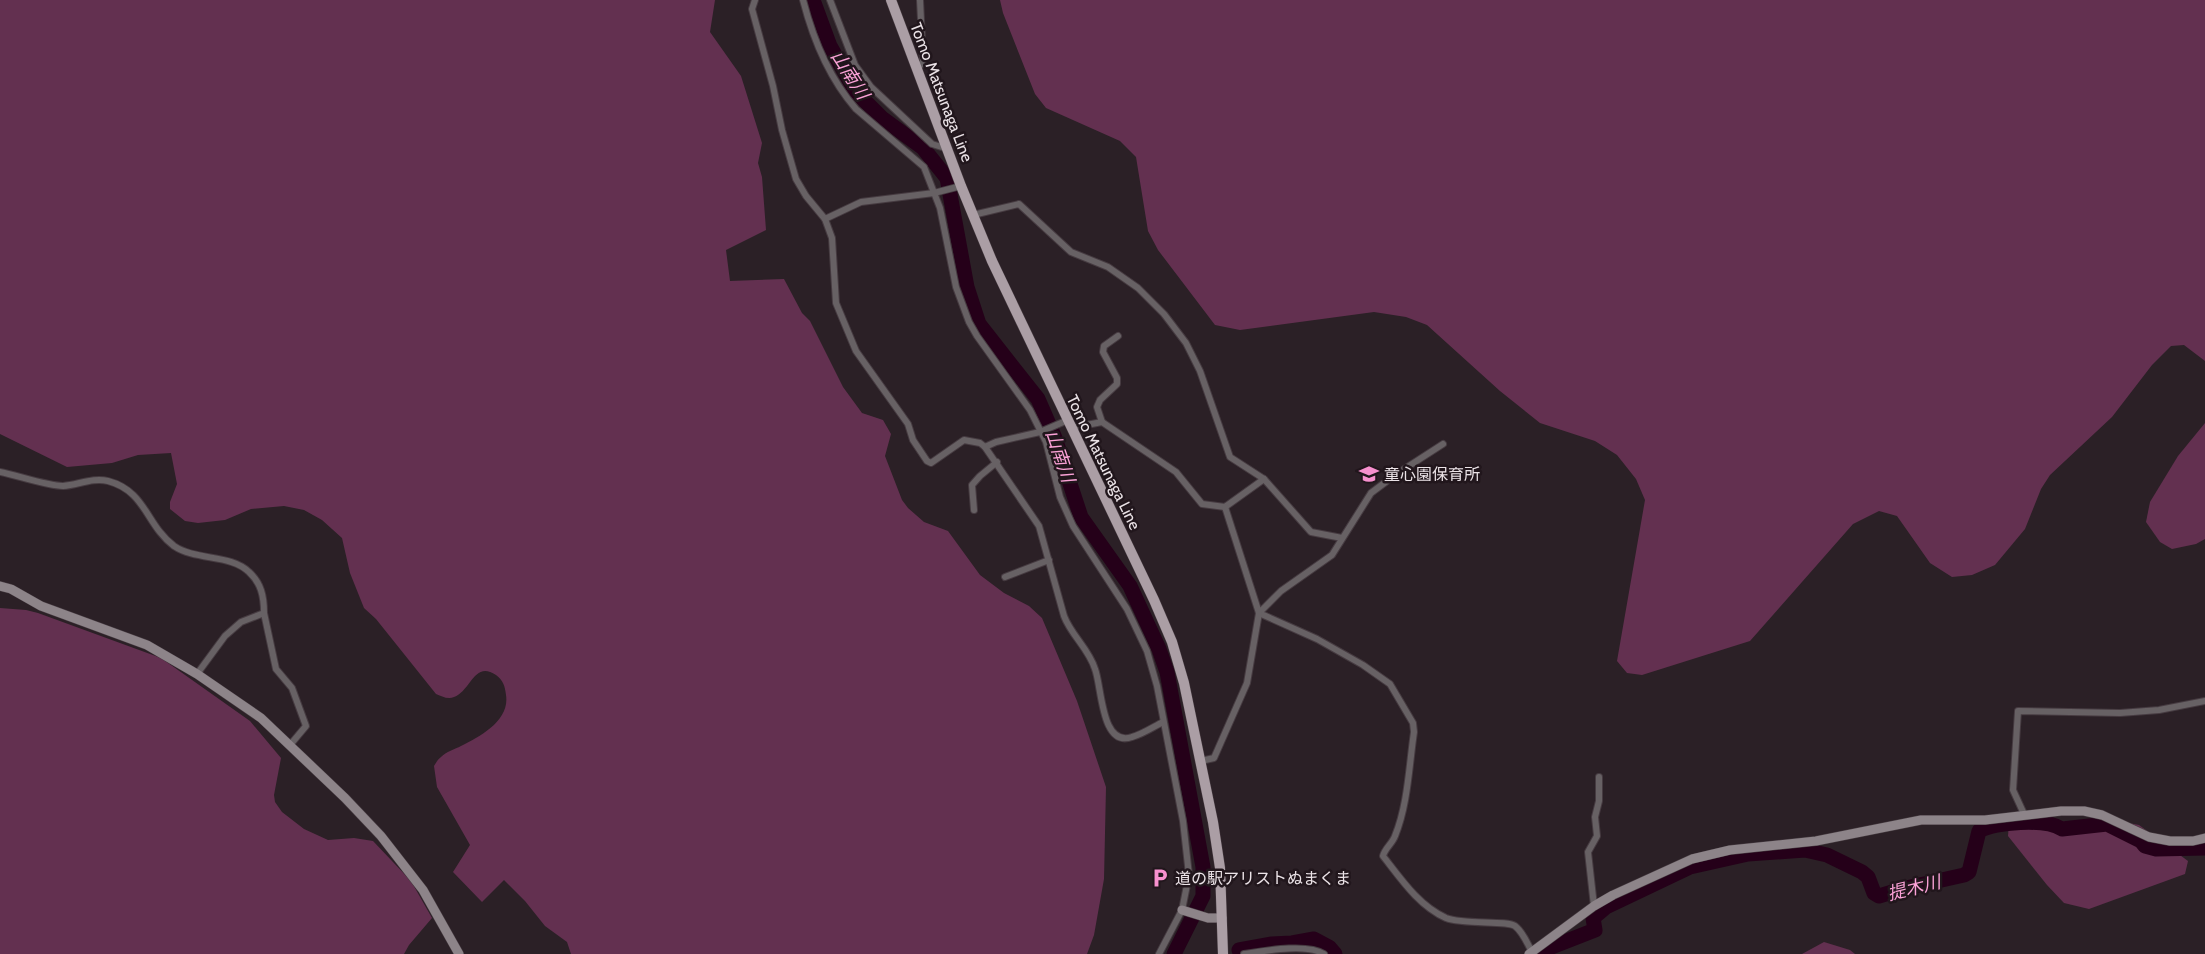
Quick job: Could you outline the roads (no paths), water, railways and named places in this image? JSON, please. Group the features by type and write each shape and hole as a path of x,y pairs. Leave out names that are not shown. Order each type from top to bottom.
{"main road":[{"name":"Tomo Matsunaga Line","path":"891,0 948,149 959,186 1066,424 1154,600 1172,642 1201,761 1220,868 1223,954"}],"street":[{"path":"755,0 752,9 796,179 806,196 825,218 832,238 836,303 856,351 908,424 913,440 927,461 931,463 964,440 980,443 997,462 1039,526 1068,626 1095,667 1107,724 1113,734 1119,738 1131,738 1163,722"},
{"path":"803,0 815,40 834,79 847,99 856,109 924,167 936,192 956,287 970,322 982,343 1020,395 1042,431 1060,497 1074,526 1127,609 1147,651 1157,686 1183,821 1189,875 1184,910 1159,954"},
{"path":"830,0 856,64 871,87 932,144 948,149"},
{"path":"918,69 923,61 920,0"},
{"path":"825,218 861,202 936,192 959,186"},
{"path":"973,215 1019,204 1071,252 1108,268 1138,288 1164,314 1186,343 1211,399 1230,457 1264,479 1311,532 1342,538"},
{"path":"1102,422 1097,407 1100,400 1117,384 1117,378 1103,352 1104,346 1118,336"},
{"path":"985,447 996,442 1066,424 1102,422 1176,472 1202,504 1225,507 1264,479"},
{"path":"1259,613 1281,592 1332,555 1371,493 1395,474 1443,444"},
{"path":"974,510 972,485 997,462"},
{"path":"0,472 62,486 106,480 134,494 160,534 175,546 191,554 235,564 248,570 258,582 264,596 264,613 276,669 292,688 306,726 290,745"},
{"path":"1201,761 1214,758 1247,683 1259,613 1225,507"},
{"path":"1005,576 1049,560"},
{"path":"0,586 11,589 41,606 147,646 197,674 261,718 345,798 381,836 423,890 460,954"},
{"path":"197,674 225,636 241,622 264,613"},
{"path":"1259,613 1317,639 1363,665 1390,684 1413,722 1414,732 1401,813 1394,838 1384,850 1383,856 1423,903 1438,914 1460,922 1513,924 1520,930 1530,953 1594,906 1613,895 1692,859 1730,850 1816,842 1921,820 1985,820 2024,814 2084,811 2102,815 2149,837 2170,841 2193,841 2205,838"},
{"path":"2024,814 2014,790 2018,710 2120,713 2159,710 2205,701"},
{"path":"1594,906 1588,852 1597,836 1595,816 1599,801 1599,777"},
{"path":"1184,910 1208,918 1222,918"},
{"path":"1244,954 1270,950 1309,949 1324,954"}],"waterway":[{"name":"山南川","path":"813,0 830,46 856,92 882,118 923,148 947,178 967,287 979,324 1038,399 1055,438 1081,517 1130,586 1159,649 1167,672 1203,867 1203,896 1174,954"},
{"name":"提木川","path":"1543,954 1549,948 1595,930 1593,918 1606,907 1690,867 1748,854 1805,850 1827,855 1862,872 1868,877 1874,893 1879,896 1964,875 1969,872 1979,831 1997,825 2033,822 2044,823 2062,829 2107,824 2141,841 2145,846 2156,849 2205,848"},
{"name":"提木川","path":"1239,950 1314,939 1329,947 1335,954"}],"place":[{"name":"童心園保育所","path":"1369,474"},
{"name":"道の駅アリストぬまくま","path":"1160,878"}]}
